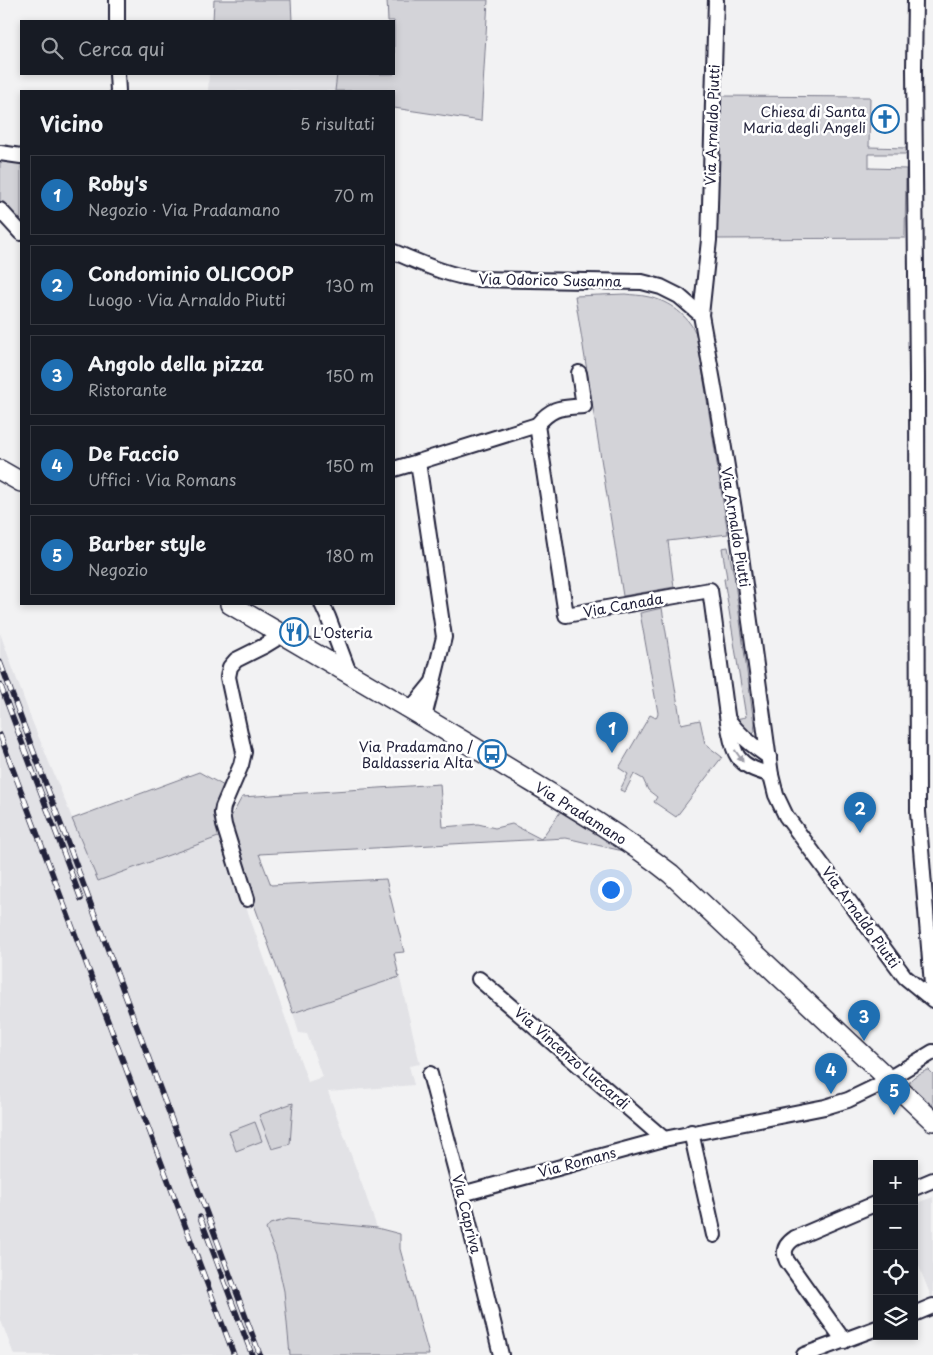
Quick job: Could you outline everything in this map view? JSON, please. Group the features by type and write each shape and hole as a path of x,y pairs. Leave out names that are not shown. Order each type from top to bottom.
{"street":[{"path":"117,0 117,20"},
{"name":"Via Arnaldo Piutti","path":"716,0 709,240 701,315 737,526 771,775 776,795 786,816 905,977 933,998"},
{"path":"915,0 918,812 933,998"},
{"path":"117,75 118,90"},
{"path":"0,153 20,156"},
{"path":"0,210 20,232"},
{"name":"Via Odorico Susanna","path":"395,252 443,271 477,279 642,282 662,287 679,296 701,315"},
{"path":"395,469 537,425 545,415 559,408 584,406 579,373"},
{"name":"Via Canada","path":"537,425 566,615 710,590 728,720 735,752 738,758 746,765 771,775"},
{"path":"418,462 444,637 433,682 418,713"},
{"path":"0,470 20,481"},
{"name":"Via Pradamano","path":"232,605 418,713 644,852 670,874 933,1121"},
{"path":"322,605 349,673"},
{"path":"247,899 224,825 222,812 225,800 241,765 244,752 228,677 230,667 236,660 264,646 282,634"},
{"path":"728,720 750,744 769,757"},
{"name":"Via Vincenzo Luccardi","path":"479,978 664,1138"},
{"name":"Via Romans","path":"462,1194 664,1138 825,1107 848,1100 888,1080 933,1052"},
{"name":"Via Capriva","path":"430,1074 462,1194 501,1355"},
{"path":"691,1132 714,1235"},
{"path":"918,1186 933,1180"},
{"path":"844,1341 787,1261 784,1254 786,1244 795,1238 873,1205"},
{"path":"918,1312 933,1306"},
{"path":"804,1355 873,1330"}],"shaded area":[{"path":"214,0 291,0 292,20 213,20"},
{"path":"387,0 488,0 481,121 395,108 395,90 335,90 337,75 395,75 395,20 388,20"},
{"path":"209,75 337,75 335,90 208,90"},
{"path":"721,96 870,97 869,147 907,148 907,154 869,154 869,168 906,169 905,238 717,239"},
{"path":"0,161 20,164 20,227 0,204"},
{"path":"625,294 656,299 678,310 689,322 697,336 728,534 668,541 674,587 623,596 575,296"},
{"path":"728,547 734,576 755,731 752,736 735,719 746,717 724,579 727,578 722,548"},
{"path":"662,608 681,724 700,720 705,744 722,757 676,817 654,802 657,797 648,790 643,779 634,774 625,792 620,790 628,774 619,768 650,715 656,718 658,713 640,613"},
{"path":"0,633 32,721 98,881 221,836 308,1082 322,1077 307,1034 299,1033 251,896 386,879 404,952 394,953 420,1064 409,1066 414,1085 328,1092 377,1228 288,1219 266,1229 276,1255 284,1291 290,1355 14,1355 0,1318"},
{"path":"199,772 226,787 213,813 221,836 98,881 72,819"},
{"path":"440,784 443,827 478,824 495,828 512,824 541,839 561,811 623,851 566,838 259,854 271,885 386,879 404,952 394,953 399,977 293,1013 251,896 230,819 242,797"},
{"path":"927,1070 933,1074 933,1106 909,1087 912,1078"},
{"path":"293,1103 290,1144 272,1149 259,1115"},
{"path":"255,1122 262,1141 236,1151 229,1132"},
{"path":"933,1197 933,1299 918,1264 918,1203"},
{"path":"288,1219 377,1228 400,1234 400,1249 429,1355 290,1355 284,1291 276,1255 266,1229 270,1224"}],"railway":[{"path":"0,662 260,1355"},
{"path":"0,684 81,899"},
{"path":"0,735 234,1355"},
{"path":"200,1217 252,1355"}],"place":[{"name":"Chiesa di Santa Maria degli Angeli","path":"885,119"},
{"name":"L'Osteria","path":"294,632"},
{"name":"Roby's","path":"612,753"},
{"name":"Via Pradamano / Baldasseria Alta","path":"492,754"},
{"name":"Condominio OLICOOP","path":"860,833"},
{"name":"Angolo della pizza","path":"864,1041"},
{"name":"De Faccio","path":"831,1094"},
{"name":"Barber style","path":"894,1115"}]}
